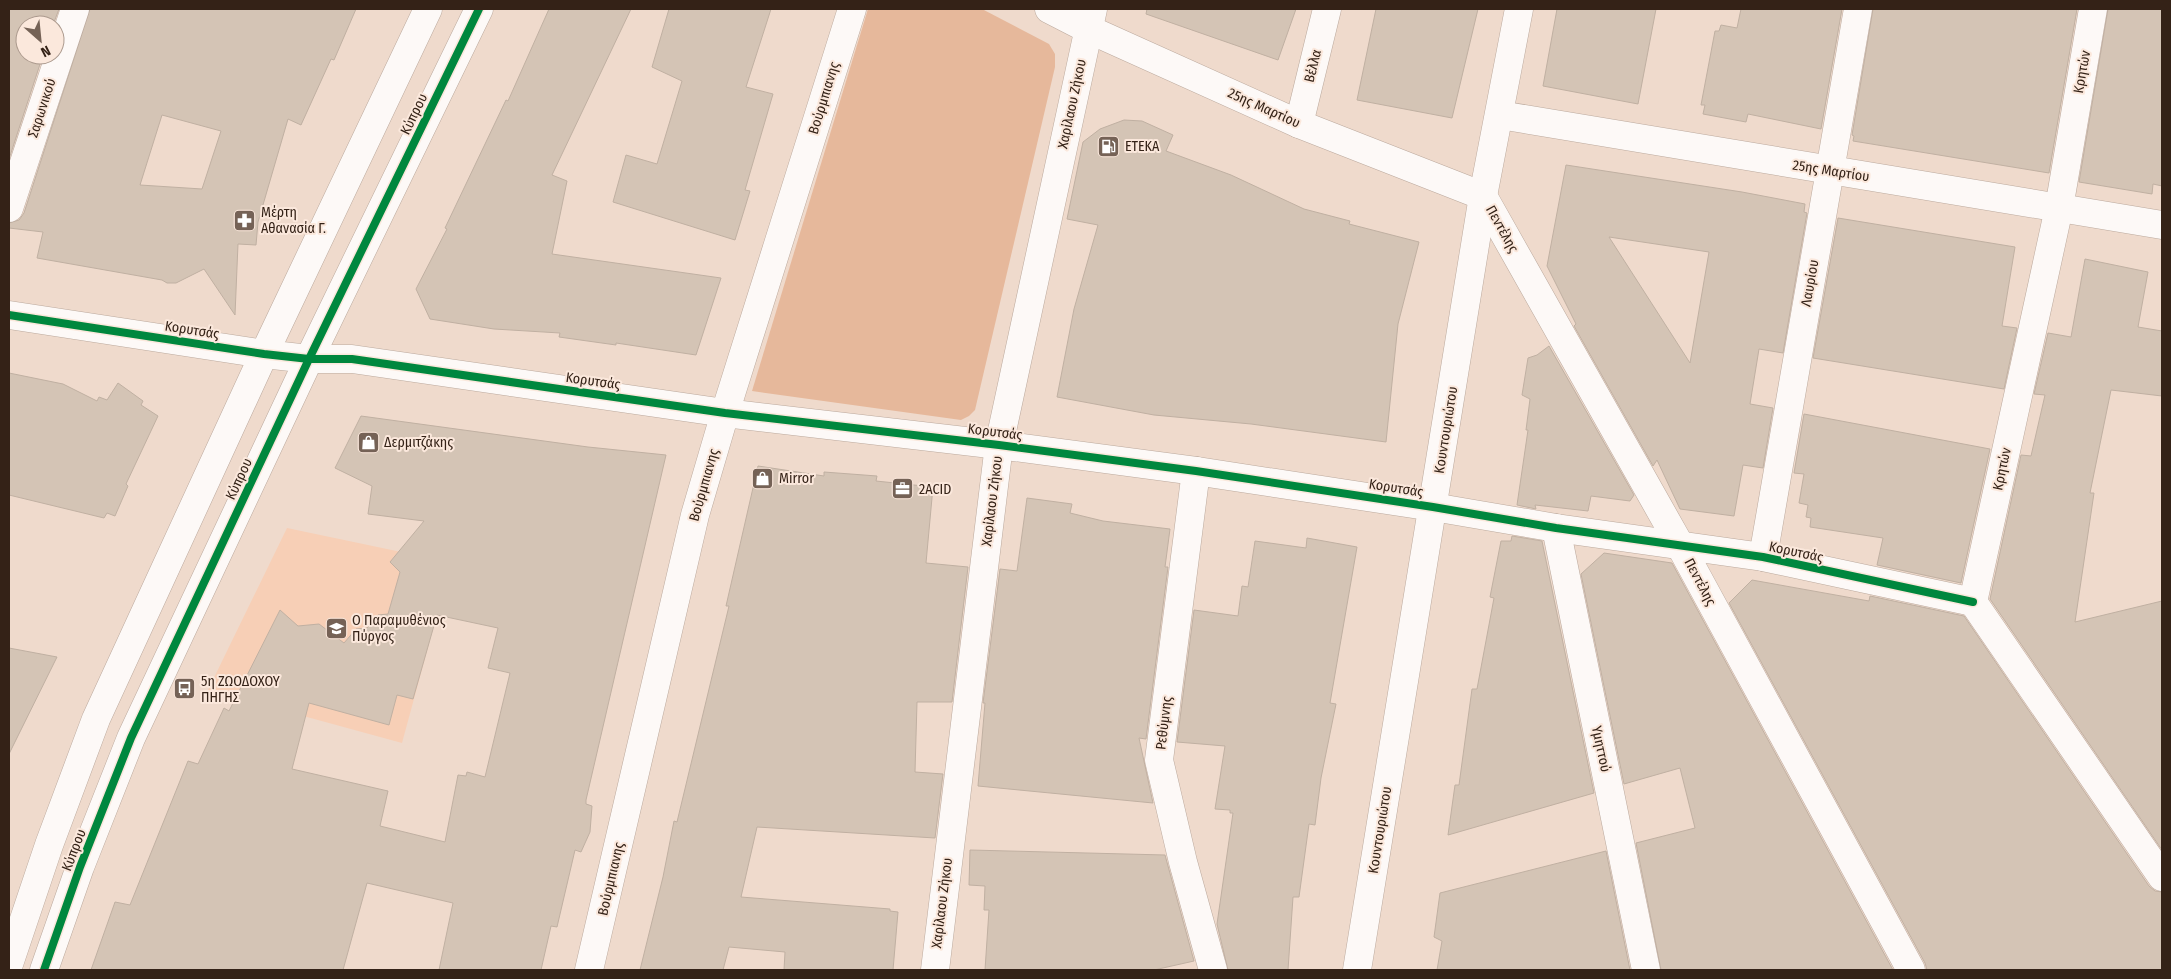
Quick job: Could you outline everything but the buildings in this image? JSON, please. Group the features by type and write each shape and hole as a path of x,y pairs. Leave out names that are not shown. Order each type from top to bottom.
{"street":[{"name":"Σαρωνικού","path":"9,208 75,9"},
{"name":"Κύπρου","path":"9,964 49,845 96,719 264,354 428,9"},
{"name":"Κύπρου","path":"44,970 80,867 130,738 309,359 479,9"},
{"name":"Βούρμπιανης","path":"589,970 695,515 725,413 852,9"},
{"name":"25ης Μαρτίου","path":"1049,9 1090,19 1299,124 1483,196"},
{"name":"Βέλλα","path":"1299,124 1327,9"},
{"name":"Κουντουριώτου","path":"1357,970 1483,196 1519,9"},
{"name":"Λαυρίου","path":"1763,557 1858,9"},
{"name":"Κρητών","path":"1973,602 2059,208 2093,9"},
{"name":"Χαρίλαου Ζήκου","path":"935,970 999,445 1090,19"},
{"name":"25ης Μαρτίου","path":"1500,115 2162,225"},
{"name":"Πεντέλης","path":"1483,196 1681,547 1911,970"},
{"name":"Κορυτσάς","path":"9,315 264,354 309,359 352,359 725,413 999,445 1196,471 1681,547 1763,557 1973,602"},
{"name":"Ρεθύμνης","path":"1196,471 1159,760 1183,862 1213,970"},
{"name":"Υμηττού","path":"1556,528 1646,970"},
{"path":"1973,602 2162,877"}],"shaded area":[{"path":"868,9 982,9 1049,44 1055,54 1055,67 975,410 961,420 752,391"},
{"name":"Ο Παραμυθένιος Πύργος","path":"287,528 406,553 450,566 402,743 208,690"}],"cycle path":[{"path":"44,970 80,867 131,738 309,359 479,9"},
{"path":"9,315 264,354 309,359 352,359 725,413 999,445 1196,471 1433,507 1556,528 1763,557 1973,602"}],"place":[{"name":"ΕΤΕΚΑ","path":"1109,146"},
{"name":"Μέρτη Αθανασία Γ.","path":"245,220"},
{"name":"Δερμιτζάκης","path":"368,442"},
{"name":"Mirror","path":"763,478"},
{"name":"2ACID","path":"903,489"},
{"name":"Ο Παραμυθένιος Πύργος","path":"336,628"},
{"name":"5η ΖΩΟΔΟΧΟΥ ΠΗΓΗΣ","path":"185,689"}]}
